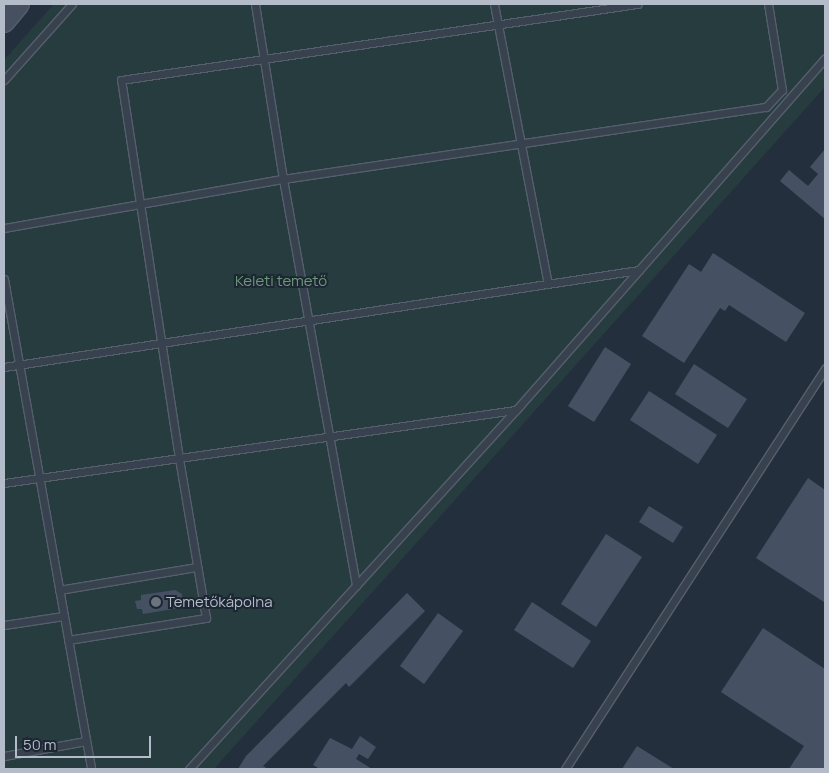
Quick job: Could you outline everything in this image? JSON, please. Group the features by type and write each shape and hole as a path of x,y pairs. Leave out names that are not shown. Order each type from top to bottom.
{"street":[{"path":"4,22 20,4"}],"lane":[{"path":"4,80 72,4"},
{"path":"255,4 283,179 356,586"},
{"path":"494,4 548,284"},
{"path":"68,640 206,618 178,458 121,80 498,25 601,6 637,4"},
{"path":"4,228 283,179 520,142 766,107 782,90 768,4"},
{"path":"189,769 516,410 825,58"},
{"path":"4,367 639,270"},
{"path":"4,279 90,769"},
{"path":"565,769 825,368"},
{"path":"4,483 516,410"},
{"path":"59,590 197,567"},
{"path":"4,625 63,616"},
{"path":"4,756 86,741"}],"green space":[{"name":"Keleti temető","path":"54,4 825,4 825,87 214,769 4,769 4,60"}],"building":[{"path":"825,149 825,219 780,181 789,170 808,186 818,174 810,167"},
{"path":"713,253 805,313 786,342 729,305 725,311 720,308 684,363 642,336 689,264 701,272"},
{"path":"605,347 631,364 594,422 568,406"},
{"path":"694,364 747,399 728,428 675,394"},
{"path":"649,391 717,435 698,464 630,420"},
{"path":"808,478 825,490 824,602 756,558"},
{"path":"649,506 683,527 673,543 639,522"},
{"path":"606,534 642,557 596,627 561,604"},
{"path":"175,590 182,594 183,602 179,608 143,614 142,609 137,609 135,601 141,600 141,595"},
{"path":"407,593 425,611 349,687 346,683 263,766 268,769 238,769 246,756"},
{"path":"532,602 591,641 573,668 514,630"},
{"path":"438,613 463,631 424,684 400,666"},
{"path":"763,628 825,669 825,769 789,769 804,746 721,692"},
{"path":"360,736 376,747 368,759 359,754 356,759 372,769 320,769 313,765 330,738 352,749"},
{"path":"637,746 674,769 622,769"}],"place":[{"name":"Temetőkápolna","path":"156,602"}]}
